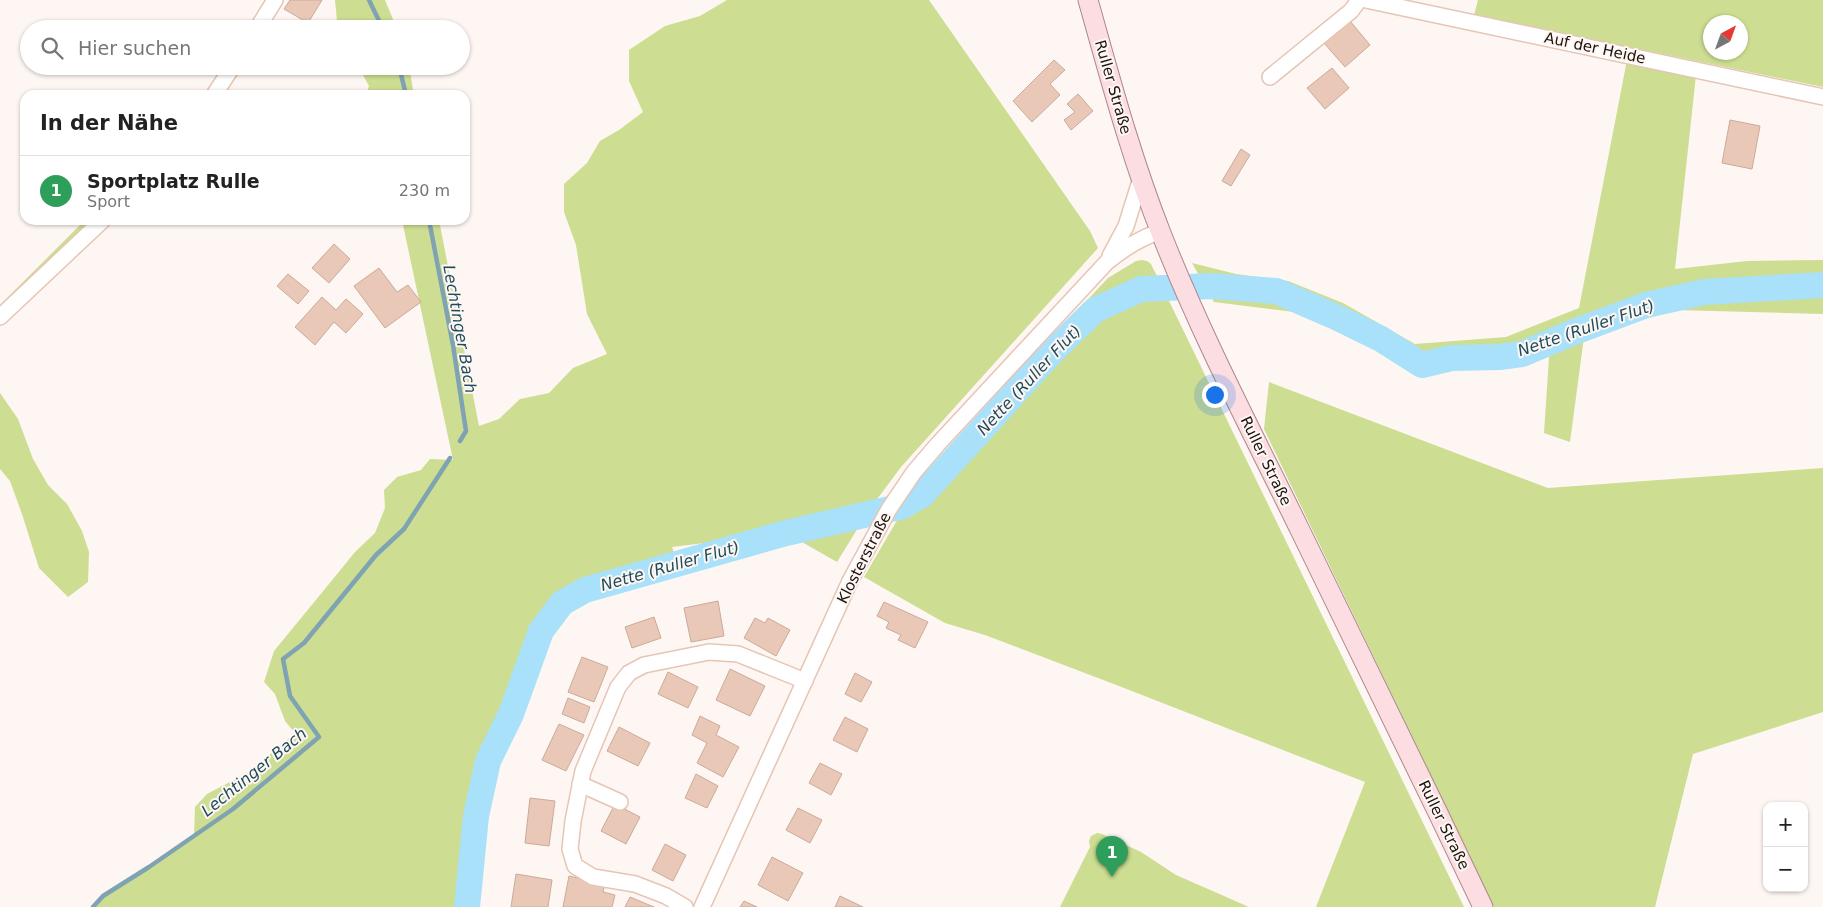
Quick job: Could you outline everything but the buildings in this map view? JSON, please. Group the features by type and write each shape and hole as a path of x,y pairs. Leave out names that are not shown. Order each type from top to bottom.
{"main road":[{"name":"Ruller Straße","path":"1088,0 1122,122 1160,231 1179,276 1234,395 1483,907"}],"street":[{"path":"263,20 275,0"},
{"path":"1270,77 1351,11 1359,0"},
{"name":"Auf der Heide","path":"1366,0 1823,97"},
{"path":"217,90 226,75"},
{"name":"Klosterstraße","path":"1107,262 1126,226 1141,178"},
{"path":"0,317 98,225"},
{"name":"Klosterstraße","path":"702,907 850,581 877,530 903,487 938,444 1107,262 1126,247 1160,231"},
{"path":"685,907 666,896 635,884 593,877 575,866 570,849 572,821 583,771 618,687 629,673 644,665 709,652 738,654 805,681"},
{"path":"580,784 620,802"}],"green space":[{"path":"335,0 385,0 393,20 337,20"},
{"path":"727,0 929,0 1090,231 1098,248 901,467 869,510 837,562 786,533 672,547 678,564 585,590 562,603 541,631 511,714 477,767 468,792 467,907 93,907 103,896 194,836 195,807 207,794 249,772 295,733 285,721 275,694 264,682 274,651 355,552 375,533 385,508 384,490 397,477 421,470 430,459 453,460 403,225 440,225 479,426 499,419 520,399 549,393 573,368 607,354 587,314 576,245 564,212 564,184 587,163 600,141 619,130 643,112 629,81 629,50 665,26 700,16"},
{"path":"1478,0 1823,0 1823,87 1474,15"},
{"path":"1627,60 1696,75 1675,269 1747,261 1823,260 1823,314 1675,310 1584,337 1570,442 1544,433 1550,343 1522,354 1499,357 1451,358 1422,365 1354,335 1318,315 1214,302 1192,263 1236,274 1288,281 1343,303 1415,344 1506,337 1579,308"},
{"path":"363,75 411,75 413,90 368,90 369,86"},
{"path":"80,225 98,225 0,317 0,305"},
{"path":"1142,260 1151,264 1464,907 1316,907 1365,782 985,635 945,623 864,577 924,474 1108,278 1136,261"},
{"path":"1269,382 1548,488 1823,468 1823,712 1693,754 1655,907 1494,907 1264,429"},
{"path":"0,393 18,419 33,459 48,485 67,504 82,531 89,552 88,582 68,597 39,568 10,481 0,469"},
{"path":"1097,833 1141,852 1176,875 1249,907 1060,907 1090,847 1089,841 1091,836"}],"waterway":[{"name":"Lechtinger Bach","path":"369,0 379,20"},
{"name":"Lechtinger Bach","path":"401,75 405,90"},
{"name":"Lechtinger Bach","path":"430,225 453,345 466,431 460,441"},
{"name":"Nette (Ruller Flut)","path":"467,907 476,816 488,761 511,714 541,631 562,603 585,590 786,533 903,506 922,495 1051,353 1095,310 1141,289 1212,286 1276,291 1381,339 1422,365 1451,358 1499,357 1522,354 1646,305 1704,292 1823,285"},
{"name":"Lechtinger Bach","path":"93,907 103,896 233,809 319,737 290,696 283,659 304,643 376,555 404,529 450,458"}],"place":[{"name":"Sportplatz Rulle","path":"1112,877"}]}
